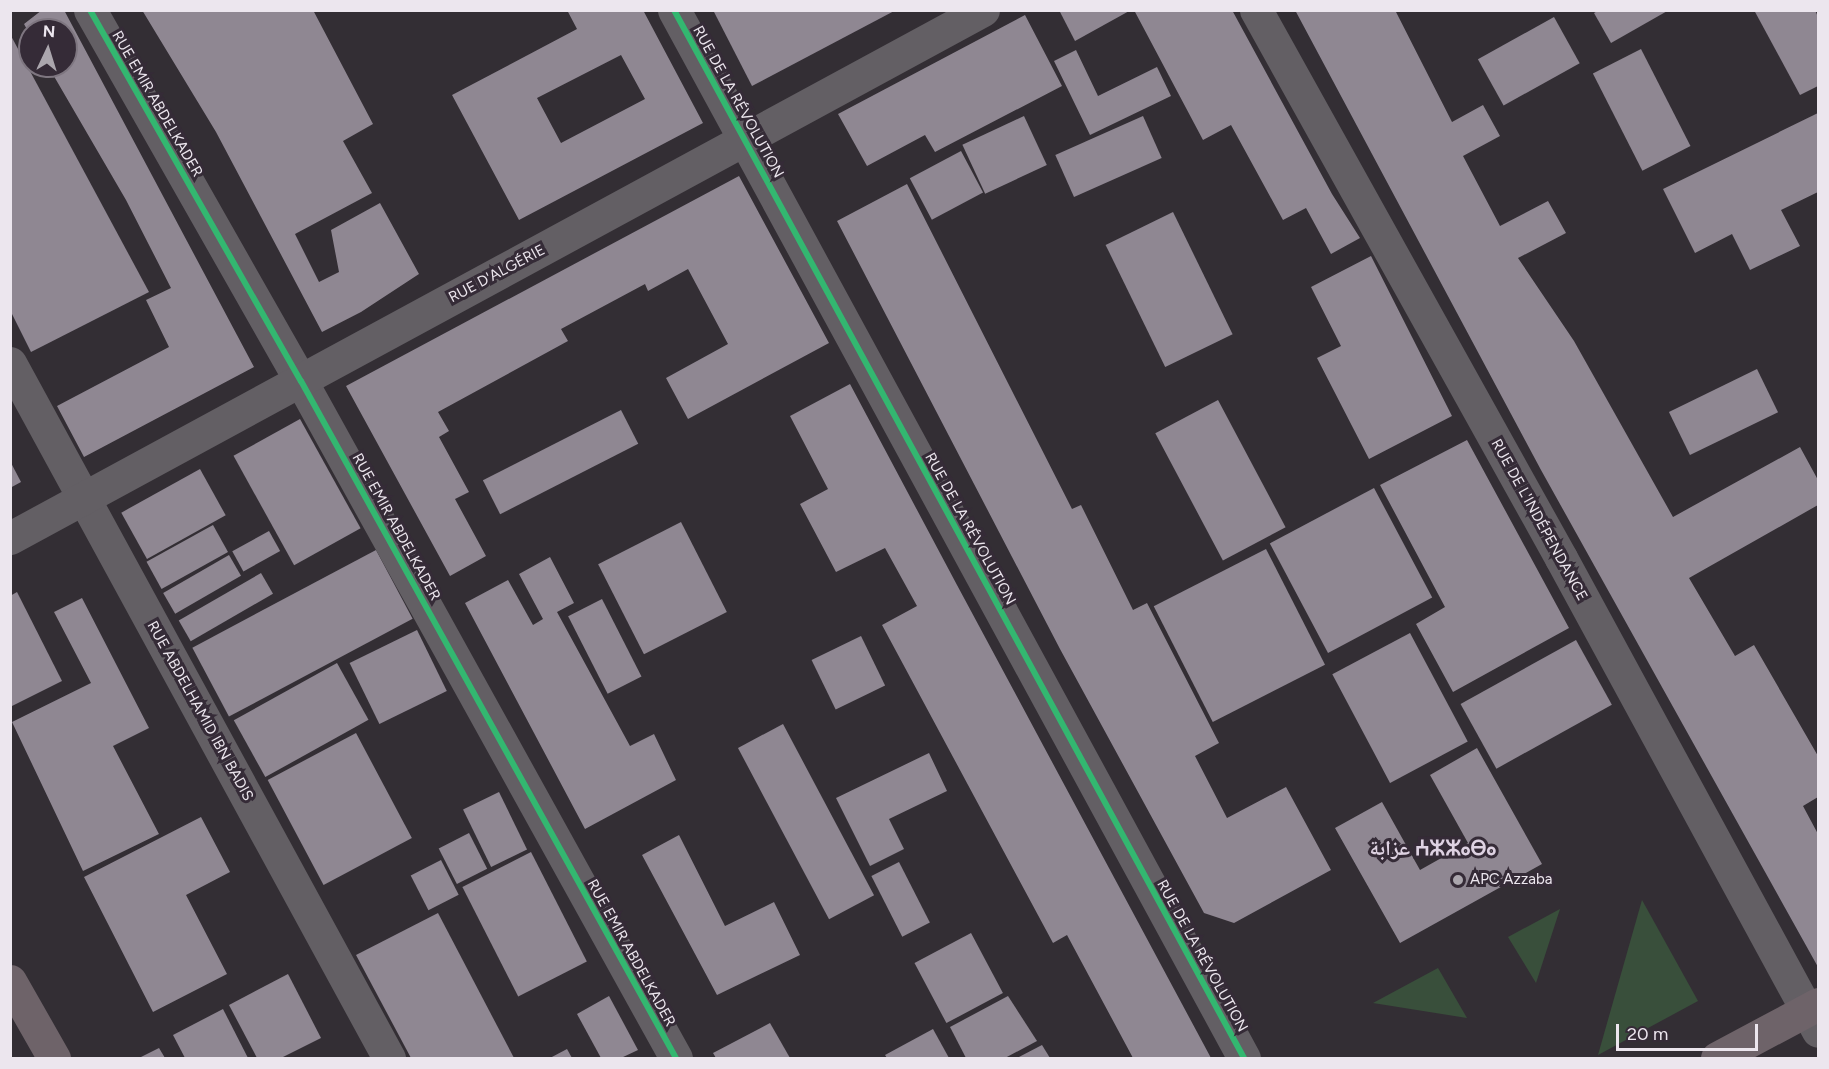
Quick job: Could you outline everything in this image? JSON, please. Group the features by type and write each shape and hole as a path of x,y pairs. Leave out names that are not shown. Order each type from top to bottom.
{"main road":[{"path":"10,981 54,1059"},
{"path":"1717,1059 1815,1015"}],"street":[{"name":"RUE EMIR ABDELKADER","path":"90,10 301,381 676,1059"},
{"name":"RUE DE LA RÉVOLUTION","path":"674,10 1244,1059"},
{"name":"RUE D'ALGÉRIE","path":"10,538 983,10"},
{"name":"RUE DE L'INDÉPENDANCE","path":"1256,10 1815,1015"},
{"name":"RUE ABDELHAMID IBN BADIS","path":"10,363 389,1059"}],"green space":[{"path":"1642,900 1698,1001 1598,1055"},
{"path":"1560,909 1536,983 1508,937"},
{"path":"1438,968 1467,1018 1373,1003"}],"building":[{"path":"42,10 64,10 68,18 32,18"},
{"path":"142,10 313,10 373,124 343,141 372,193 295,234 319,282 339,272 331,230 380,203 419,274 361,312 322,332 216,132"},
{"path":"567,10 643,10 703,123 519,220 452,95 577,29","holes":["621,55 645,99 561,143 537,98"]},
{"path":"713,10 896,10 752,86"},
{"path":"1059,10 1131,10 1075,41"},
{"path":"1134,10 1232,10 1332,194 1360,238 1331,254 1306,208 1283,220 1231,125 1203,140"},
{"path":"1295,10 1395,10 1452,122 1483,105 1500,136 1463,156 1500,226 1548,201 1566,233 1518,258 1574,341 1673,517 1800,447 1818,480 1818,505 1689,578 1735,656 1754,645 1818,756 1818,797 1803,806 1818,834 1818,967 1541,470"},
{"path":"1599,10 1669,10 1611,43 1594,13"},
{"path":"1754,10 1815,10 1818,17 1818,86 1800,95"},
{"path":"1025,15 1062,86 935,152 925,135 867,166 838,114"},
{"path":"1554,17 1580,63 1504,106 1478,59"},
{"path":"10,34 18,49 18,78 34,78 149,292 31,352 10,310"},
{"path":"78,36 254,367 84,457 57,406 169,347 146,300 171,288 126,200 55,78 78,78"},
{"path":"1641,49 1690,146 1642,171 1593,74"},
{"path":"1076,50 1098,96 1157,67 1171,96 1090,135 1054,61"},
{"path":"1818,113 1818,192 1781,210 1800,246 1750,270 1732,234 1695,253 1663,189"},
{"path":"1024,116 1047,165 985,194 962,145"},
{"path":"1143,116 1162,158 1074,197 1055,155"},
{"path":"961,151 983,192 932,220 910,178"},
{"path":"739,176 829,343 688,419 666,378 728,344 688,269 648,291 645,284 561,329 568,341 438,412 449,431 439,437 469,492 455,499 486,556 450,576 346,386"},
{"path":"907,184 1072,509 1081,505 1133,610 1147,603 1219,743 1195,756 1227,818 1286,787 1331,870 1234,923 1204,913 1060,649 837,221"},
{"path":"1173,212 1233,334 1165,367 1106,245"},
{"path":"1371,256 1452,416 1369,459 1317,358 1341,346 1311,287"},
{"path":"1757,369 1778,412 1690,455 1669,412"},
{"path":"850,384 1211,1058 1133,1058 1067,935 1053,943 882,625 917,606 885,548 836,572 800,504 828,489 790,416"},
{"path":"1218,400 1286,527 1223,560 1155,433"},
{"path":"621,410 638,444 500,514 483,480"},
{"path":"300,419 361,528 294,565 234,456"},
{"path":"1467,440 1569,628 1453,692 1416,624 1445,607 1380,485"},
{"path":"10,461 21,482 10,488"},
{"path":"200,469 226,515 147,559 121,513"},
{"path":"1374,488 1432,597 1328,653 1270,543"},
{"path":"681,522 727,612 644,654 598,564"},
{"path":"213,525 228,552 162,589 147,562"},
{"path":"269,531 280,551 243,571 232,551"},
{"path":"1266,549 1325,665 1213,722 1154,606"},
{"path":"376,550 413,619 229,717 192,648"},
{"path":"229,555 241,576 175,614 163,593"},
{"path":"550,557 574,603 557,612 630,746 654,734 676,780 585,829 465,603 508,580 533,625 543,619 519,574"},
{"path":"261,573 273,594 191,641 179,620"},
{"path":"17,592 62,681 10,707 10,596"},
{"path":"82,598 149,728 113,746 159,834 83,871 12,722 91,683 54,612"},
{"path":"602,599 641,677 608,694 568,616"},
{"path":"417,630 447,691 379,724 350,663"},
{"path":"1410,633 1468,742 1390,783 1332,674"},
{"path":"861,636 885,685 836,710 812,660"},
{"path":"1576,640 1612,705 1496,769 1461,704"},
{"path":"337,663 369,720 265,777 234,720"},
{"path":"783,724 874,895 829,919 738,748"},
{"path":"356,733 412,838 324,885 268,780"},
{"path":"1477,748 1542,864 1400,943 1335,828 1382,802 1420,870 1468,843 1430,775"},
{"path":"929,753 947,791 889,819 904,849 870,866 836,798"},
{"path":"499,792 527,850 491,867 463,810"},
{"path":"201,817 230,872 186,895 227,974 153,1012 84,877"},
{"path":"469,833 487,869 457,884 439,848"},
{"path":"679,835 725,926 774,902 800,955 717,995 642,855"},
{"path":"531,852 587,962 518,997 462,887"},
{"path":"441,860 459,895 428,910 411,875"},
{"path":"899,862 930,923 902,937 871,876"},
{"path":"438,913 514,1058 411,1058 356,955"},
{"path":"971,933 1003,993 946,1023 914,963"},
{"path":"288,974 321,1038 281,1058 257,1058 229,1005"},
{"path":"609,996 638,1050 621,1058 601,1058 577,1014"},
{"path":"1008,996 1037,1041 1005,1058 966,1058 950,1027"},
{"path":"223,1009 248,1058 185,1058 173,1035"},
{"path":"770,1023 790,1058 716,1058 713,1053"},
{"path":"933,1029 949,1058 887,1058 885,1055"},
{"path":"1042,1045 1050,1058 1017,1058"},
{"path":"159,1048 165,1058 139,1058"},
{"path":"567,1049 572,1058 550,1058"}],"cycle path":[{"path":"90,10 301,381 676,1058"},
{"path":"674,10 1244,1058"}],"place":[{"name":"APC Azzaba","path":"1458,880"}],"district":[{"name":"عزابة ⵄⵣⵣⴰⴱⴰ","path":"1433,848"}]}
